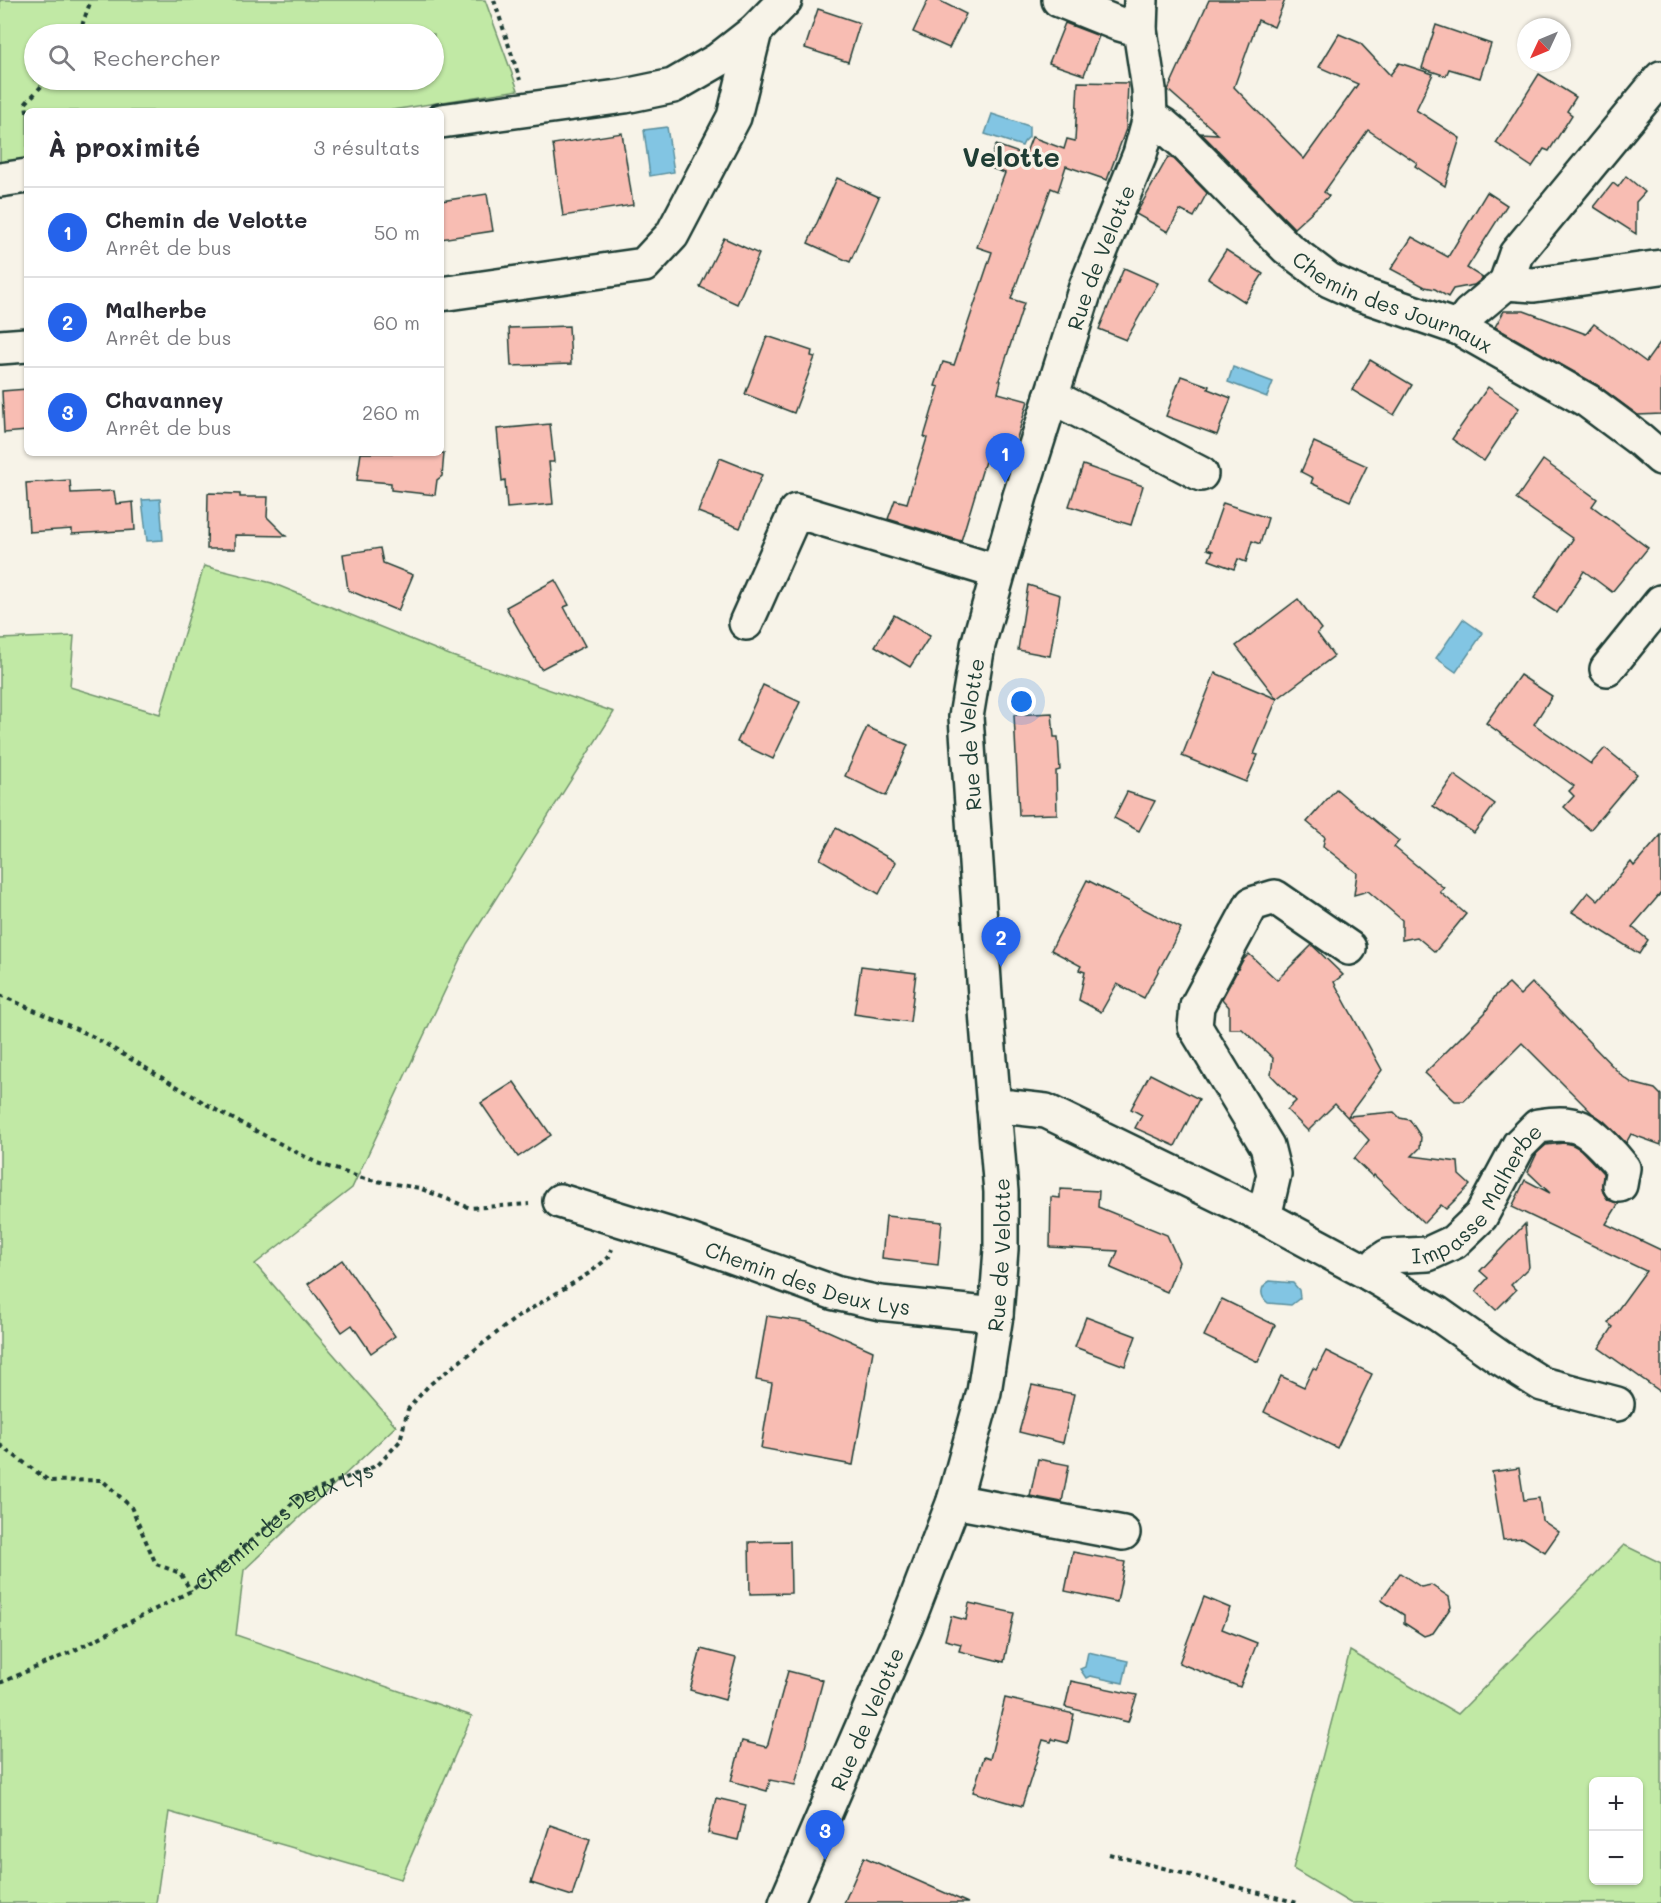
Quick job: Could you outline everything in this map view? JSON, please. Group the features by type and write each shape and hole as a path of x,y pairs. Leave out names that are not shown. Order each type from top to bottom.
{"street":[{"path":"444,121 625,96 673,86 718,60 755,31 785,0"},
{"path":"1059,0 1116,23 1140,15"},
{"name":"Rue de Velotte","path":"786,1903 906,1626 954,1501 984,1392 996,1315 1001,1249 1001,1192 966,717 978,645 1051,396 1086,287 1140,154 1150,117 1140,15"},
{"path":"444,294 644,264 672,235 734,117 755,31"},
{"path":"1459,328 1469,314 1506,283 1516,254 1661,78"},
{"name":"Chemin des Journaux","path":"1150,117 1164,125 1184,143 1287,248 1329,280 1360,294 1459,328 1588,401 1661,458"},
{"path":"0,180 24,176"},
{"path":"1506,283 1534,285 1661,267"},
{"path":"0,347 24,345"},
{"path":"1051,396 1202,474"},
{"path":"746,623 796,511 999,572"},
{"path":"1607,669 1661,603"},
{"path":"1264,1217 1274,1174 1267,1146 1195,1027 1197,1006 1252,904 1275,897 1348,948"},
{"name":"Impasse Malherbe","path":"994,1108 1010,1107 1046,1111 1264,1217 1370,1274 1438,1314 1542,1384 1617,1404"},
{"name":"Impasse Malherbe","path":"1370,1274 1379,1262 1388,1256 1428,1254 1454,1242 1481,1216 1519,1145 1538,1126 1558,1123 1582,1128 1623,1168 1620,1185"},
{"name":"Chemin des Deux Lys","path":"560,1201 690,1241 835,1293 880,1303 996,1315"},
{"path":"954,1501 1123,1533"}],"path":[{"path":"83,24 91,0"},
{"path":"494,0 529,109"},
{"path":"27,108 26,103 38,90"},
{"path":"0,995 93,1036 218,1111 316,1163 365,1179 419,1188 470,1208 560,1201"},
{"name":"Chemin des Deux Lys","path":"0,1683 71,1652 191,1591 299,1497 331,1486 378,1465 400,1441 408,1409 429,1385 516,1318 591,1272 609,1257 623,1219"},
{"path":"0,1445 49,1481 102,1480 131,1507 156,1564 180,1573 191,1591"},
{"path":"1109,1854 1298,1903"}],"green space":[{"path":"0,0 485,0 518,90 405,108 24,108 24,163 0,166"},
{"path":"204,566 272,583 452,656 614,712 467,944 352,1188 255,1264 396,1426 244,1570 236,1635 472,1716 401,1879 169,1812 156,1903 0,1903 0,639 74,636 70,687 160,714"},
{"path":"1624,1545 1661,1563 1661,1903 1350,1903 1293,1869 1350,1651 1458,1714"}],"water":[{"path":"992,114 1029,126 1029,137 1022,146 985,134"},
{"path":"667,127 674,172 650,176 644,130"},
{"path":"1233,367 1273,382 1267,397 1228,382"},
{"path":"160,499 163,540 147,541 142,500"},
{"path":"1463,619 1483,633 1456,672 1436,658"},
{"path":"1270,1281 1293,1283 1299,1290 1300,1298 1291,1305 1268,1303 1262,1291"},
{"path":"1088,1652 1128,1661 1123,1683 1090,1676 1086,1678 1080,1669 1085,1667"}],"building":[{"path":"928,0 938,0 966,14 949,48 913,32"},
{"path":"1209,0 1285,0 1274,27 1258,20 1234,87 1304,159 1358,84 1319,67 1339,34 1360,43 1390,75 1399,63 1433,74 1416,110 1460,138 1445,186 1415,166 1417,163 1368,130 1324,192 1329,196 1294,228 1201,133 1218,134 1168,90"},
{"path":"818,9 860,23 848,62 805,48"},
{"path":"1065,23 1099,36 1084,75 1049,63"},
{"path":"1436,25 1491,44 1480,78 1449,69 1446,76 1422,68"},
{"path":"1539,74 1576,97 1567,111 1572,115 1549,151 1544,149 1532,167 1496,143"},
{"path":"1078,82 1128,83 1126,129 1107,180 1066,166 1058,191 1051,188 1011,299 1024,303 999,380 1001,381 998,393 1028,401 1009,465 986,458 961,541 888,519 895,500 907,503 927,438 924,437 939,387 935,386 943,362 954,365 992,252 977,247 1005,173 988,167 996,145 1025,155 1032,137 1064,149 1067,139 1075,141"},
{"path":"622,133 633,205 563,216 553,144"},
{"path":"1168,157 1174,159 1207,193 1194,217 1180,210 1168,232 1136,214"},
{"path":"1626,176 1645,192 1636,202 1636,234 1594,207 1613,183 1618,187"},
{"path":"837,178 879,197 850,262 808,243"},
{"path":"1487,192 1507,205 1467,268 1483,278 1474,285 1453,289 1448,297 1391,269 1412,237 1448,257"},
{"path":"487,194 493,231 444,239 444,201"},
{"path":"724,238 759,254 737,304 700,287"},
{"path":"1226,250 1263,274 1245,302 1208,278"},
{"path":"1124,268 1158,283 1126,340 1099,329"},
{"path":"1504,311 1524,311 1586,334 1594,324 1646,362 1661,341 1661,414 1638,415 1597,385 1495,327"},
{"path":"569,326 571,364 511,366 509,328"},
{"path":"767,336 812,351 811,356 815,357 794,413 745,394"},
{"path":"1370,360 1412,385 1394,415 1352,390"},
{"path":"1181,376 1209,386 1208,389 1231,398 1217,435 1166,416"},
{"path":"1488,387 1519,408 1484,461 1452,439"},
{"path":"24,389 24,431 4,433 2,391"},
{"path":"550,424 554,462 549,462 553,504 507,508 497,429"},
{"path":"1314,442 1367,466 1350,501 1311,483 1313,478 1301,472"},
{"path":"361,456 444,456 442,476 437,480 435,495 391,490 391,483 357,480"},
{"path":"720,458 762,475 740,528 698,512"},
{"path":"1543,460 1597,499 1592,506 1648,548 1612,592 1584,571 1557,613 1534,598 1573,539 1516,499"},
{"path":"1083,465 1143,486 1131,525 1069,506"},
{"path":"70,480 71,493 114,491 116,504 133,502 135,530 72,534 72,529 29,532 26,483"},
{"path":"208,493 240,494 240,497 268,497 267,517 286,536 235,535 235,549 207,549"},
{"path":"1223,503 1268,518 1260,544 1252,541 1246,562 1238,559 1234,569 1209,560 1213,551 1207,549"},
{"path":"380,548 383,563 413,575 398,611 348,590 343,554"},
{"path":"555,580 569,605 564,607 585,646 541,669 506,607"},
{"path":"1028,585 1060,595 1050,656 1018,650"},
{"path":"1298,599 1321,629 1317,633 1334,656 1277,699 1236,646"},
{"path":"894,615 930,636 910,667 875,646"},
{"path":"1215,673 1277,699 1254,754 1258,755 1246,782 1182,756"},
{"path":"1520,675 1552,696 1534,724 1591,764 1605,748 1637,774 1590,830 1564,807 1574,796 1569,791 1574,786 1486,723"},
{"path":"763,685 800,702 773,759 737,742"},
{"path":"1052,713 1054,737 1058,737 1060,770 1056,771 1057,814 1019,815 1014,715"},
{"path":"867,727 908,745 886,796 845,776"},
{"path":"1454,775 1495,804 1474,833 1433,806"},
{"path":"1336,789 1399,841 1394,847 1444,888 1440,892 1466,914 1435,952 1417,937 1402,940 1402,920 1368,891 1354,895 1357,873 1323,846 1325,837 1307,822"},
{"path":"1127,792 1155,801 1139,831 1114,818"},
{"path":"836,828 896,862 879,894 820,859"},
{"path":"1661,835 1661,893 1632,927 1648,940 1639,954 1572,912 1588,892 1598,901 1631,862 1634,866"},
{"path":"1087,880 1181,928 1144,998 1117,984 1101,1012 1079,1000 1085,972 1079,970 1081,966 1051,950"},
{"path":"1312,945 1343,975 1334,982 1382,1070 1348,1116 1394,1112 1400,1118 1410,1120 1421,1137 1420,1148 1412,1156 1458,1162 1459,1175 1470,1185 1446,1209 1441,1205 1424,1223 1354,1159 1369,1140 1335,1104 1308,1131 1287,1110 1296,1101 1271,1075 1273,1058 1242,1029 1229,1029 1229,1007 1222,999 1243,960 1249,954 1277,980"},
{"path":"861,966 916,973 910,1022 854,1014"},
{"path":"1532,983 1622,1076 1632,1083 1655,1089 1661,1095 1661,1145 1631,1134 1626,1143 1604,1121 1592,1113 1522,1043 1464,1101 1455,1101 1425,1073 1485,1013 1495,996 1509,984 1520,995"},
{"path":"1150,1074 1199,1099 1175,1146 1135,1128 1142,1115 1131,1109"},
{"path":"514,1082 551,1135 518,1157 481,1103"},
{"path":"1564,1143 1580,1149 1603,1173 1603,1192 1608,1200 1619,1203 1606,1224 1661,1250 1661,1392 1599,1348 1613,1327 1608,1323 1646,1271 1512,1207 1525,1180 1550,1193 1528,1172 1537,1153 1546,1145"},
{"path":"1060,1189 1099,1191 1098,1207 1167,1235 1179,1262 1167,1292 1111,1268 1118,1251 1050,1247 1051,1197 1060,1198"},
{"path":"886,1216 942,1222 938,1265 882,1258"},
{"path":"1525,1224 1529,1267 1511,1285 1516,1290 1496,1310 1476,1291 1488,1278 1480,1271"},
{"path":"342,1260 395,1336 371,1353 352,1325 342,1332 308,1284"},
{"path":"1222,1299 1275,1325 1258,1362 1204,1336"},
{"path":"767,1316 808,1322 873,1351 853,1465 761,1448 772,1383 756,1380"},
{"path":"1086,1317 1136,1336 1125,1366 1075,1347"},
{"path":"1326,1351 1372,1374 1337,1448 1264,1412 1281,1376 1304,1387 1313,1368 1316,1370"},
{"path":"1032,1385 1074,1394 1063,1443 1019,1432"},
{"path":"1038,1459 1069,1465 1062,1502 1030,1496"},
{"path":"1519,1468 1524,1500 1539,1498 1542,1520 1559,1532 1545,1552 1523,1538 1503,1540 1492,1472"},
{"path":"790,1541 791,1593 750,1594 749,1542"},
{"path":"1073,1552 1125,1562 1117,1602 1065,1591"},
{"path":"1400,1573 1421,1587 1431,1585 1449,1597 1451,1607 1433,1633 1424,1636 1404,1623 1404,1615 1381,1600"},
{"path":"1204,1597 1230,1608 1222,1629 1257,1643 1240,1687 1179,1663"},
{"path":"969,1603 1014,1613 1004,1662 959,1651 961,1644 945,1640 951,1616 966,1620"},
{"path":"701,1649 736,1658 725,1700 690,1690"},
{"path":"788,1671 823,1680 795,1785 770,1780 767,1791 731,1781 742,1741 766,1747 768,1744"},
{"path":"1071,1681 1137,1695 1128,1722 1065,1707"},
{"path":"1005,1698 1074,1714 1068,1743 1052,1739 1051,1742 1043,1740 1022,1806 973,1792 984,1757 990,1759"},
{"path":"716,1798 746,1805 738,1840 708,1833"},
{"path":"550,1825 590,1839 572,1896 531,1883"},
{"path":"864,1857 968,1903 844,1903"}],"place":[{"name":"Chemin de Velotte","path":"1005,483"},
{"name":"Malherbe","path":"1001,967"},
{"name":"Chavanney","path":"825,1860"}],"district":[{"name":"Velotte","path":"1011,156"}]}
